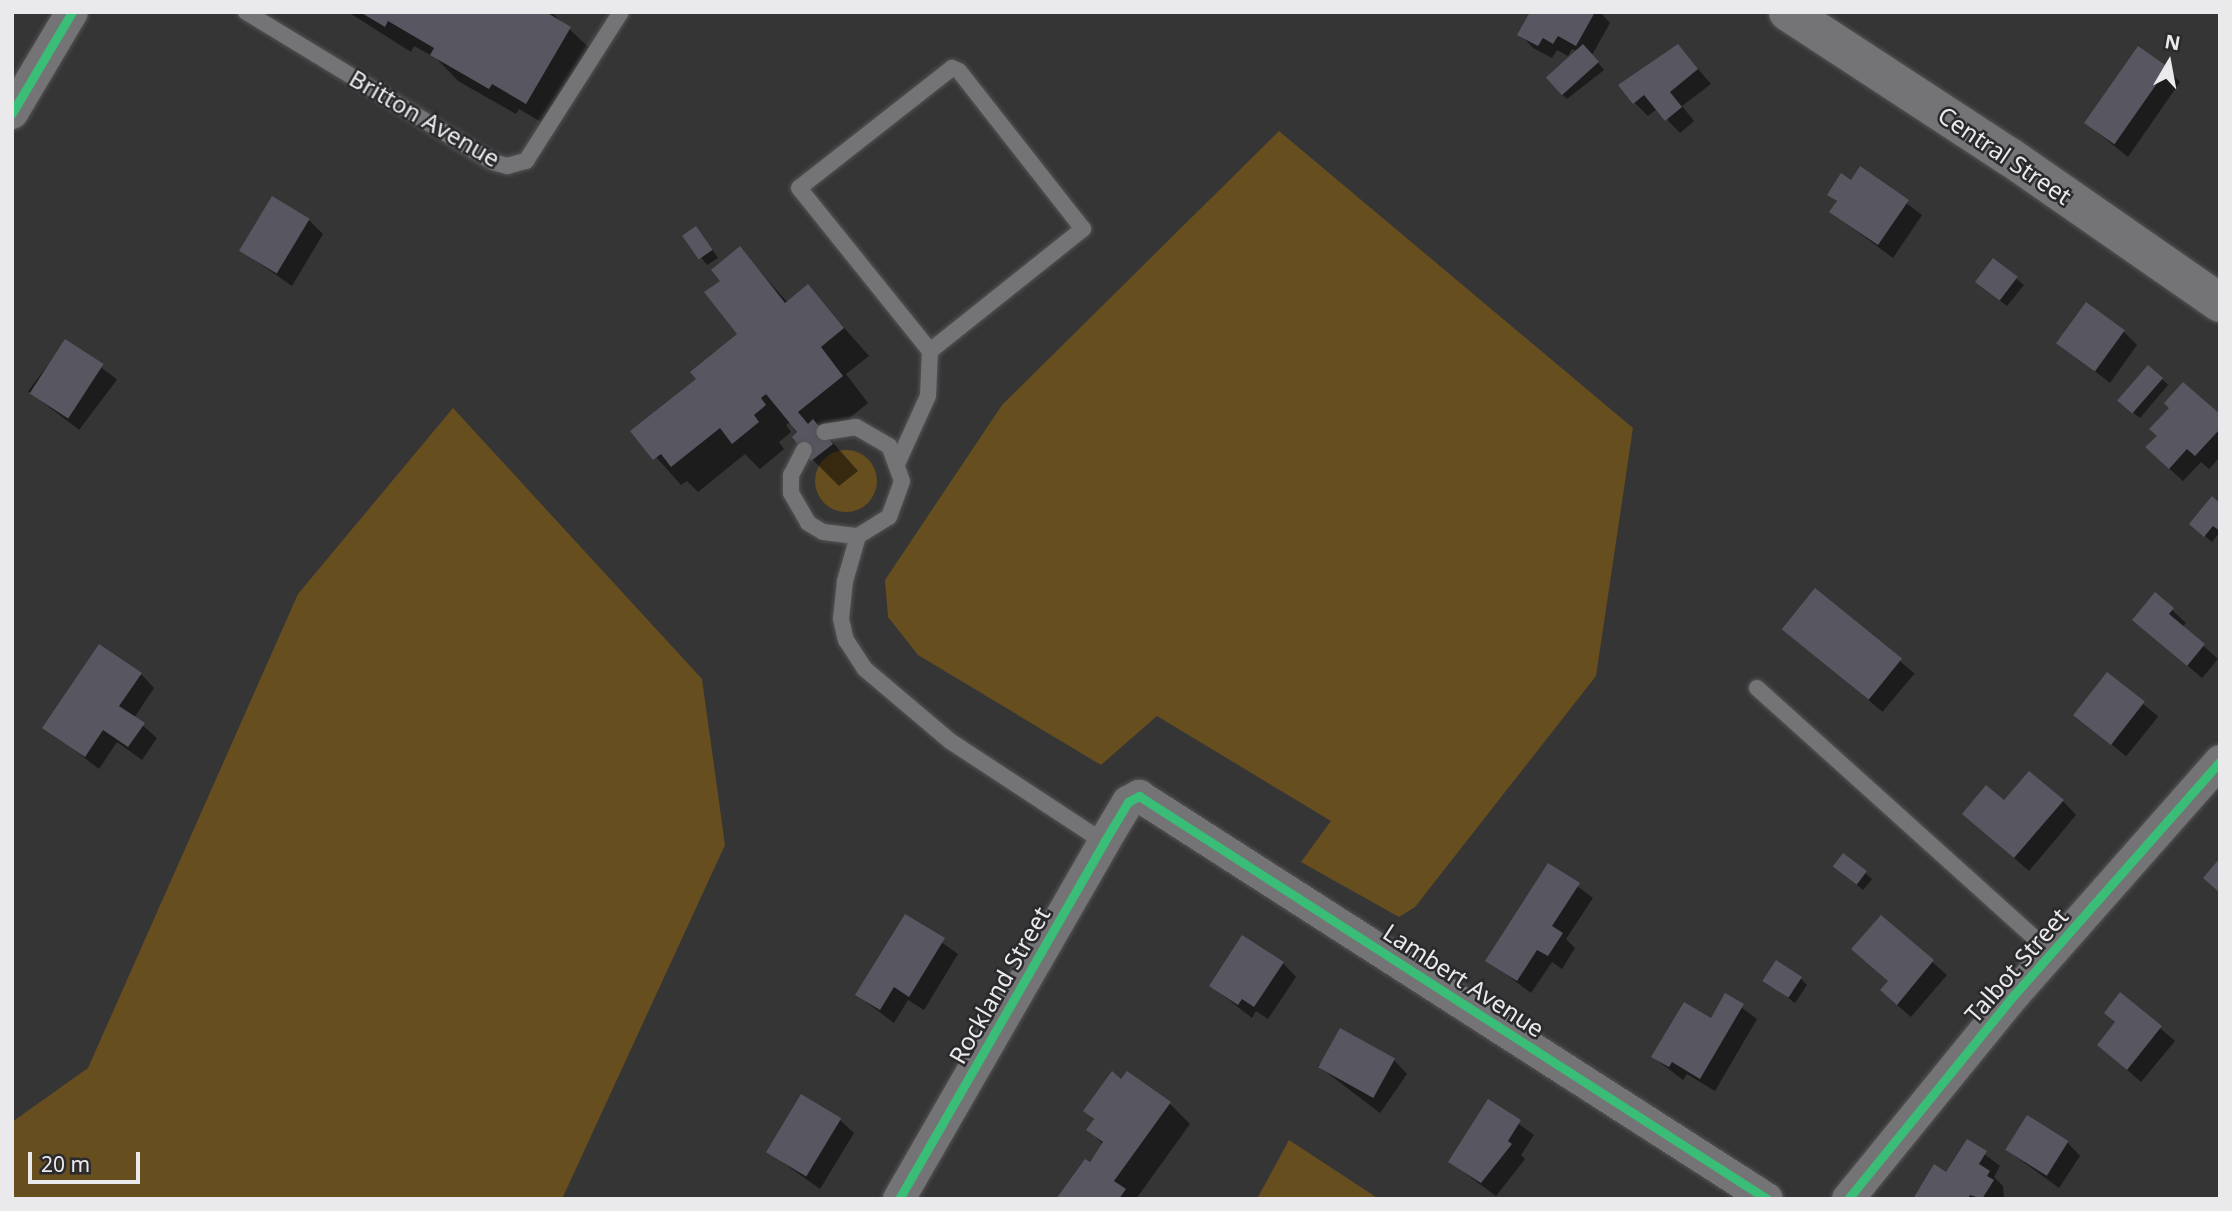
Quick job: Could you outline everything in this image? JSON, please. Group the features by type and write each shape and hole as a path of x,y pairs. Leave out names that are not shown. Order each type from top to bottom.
{"main road":[{"name":"Central Street","path":"1788,12 2010,157 2220,303"}],"street":[{"path":"12,113 72,12"},
{"name":"Talbot Street","path":"1848,1199 2051,953 2220,761"},
{"name":"Rockland Street","path":"899,1199 1104,842 1128,802 1139,796"},
{"name":"Lambert Avenue","path":"1139,796 1767,1199"}],"lane":[{"name":"Britton Avenue","path":"246,12 493,162 507,166 526,161 621,12"},
{"path":"804,450 791,475 798,509 823,532 858,536 889,517 899,500 898,462 928,396 930,351 800,188 951,68 959,71 1083,229 930,351"},
{"path":"824,432 856,426 874,433 898,462"},
{"path":"858,536 845,582 841,619 846,640 865,669 950,741 1104,842"},
{"path":"1757,688 2051,953"}],"shaded area":[{"path":"1279,131 1633,428 1596,676 1415,907 1399,917 1301,862 1331,821 1157,716 1101,765 918,655 888,617 885,580 1002,405"},
{"path":"453,408 702,679 725,845 562,1199 12,1199 12,1122 88,1068 298,594"},
{"path":"846,450 858,452 868,459 875,469 875,493 868,503 858,510 846,512 834,510 824,503 817,493 815,481 817,469 824,459 834,452"},
{"path":"1289,1140 1379,1199 1257,1199"}],"building":[{"path":"360,12 546,12 571,27 526,104 492,84 489,89 430,55 434,48 388,21 385,27"},
{"path":"1530,12 1595,12 1576,46 1558,36 1553,44 1543,38 1538,46 1517,35"},
{"path":"1583,44 1599,62 1562,95 1546,77"},
{"path":"1678,44 1698,69 1670,92 1682,107 1665,121 1644,95 1633,104 1618,85"},
{"path":"2138,46 2168,67 2114,144 2084,123"},
{"path":"1860,166 1909,200 1878,245 1829,212 1837,201 1827,195 1841,173 1851,180"},
{"path":"272,196 310,219 277,274 239,251"},
{"path":"696,226 713,250 699,260 682,236"},
{"path":"740,246 785,303 808,284 844,328 821,347 843,376 798,412 808,424 813,419 833,444 811,461 792,437 797,432 766,394 761,398 766,405 754,415 759,422 732,444 720,428 671,467 661,454 653,460 630,431 696,379 690,372 737,334 704,292 720,281 711,270"},
{"path":"1993,258 2018,277 2000,301 1975,282"},
{"path":"2086,302 2125,330 2095,371 2056,343"},
{"path":"65,339 104,364 68,419 30,394"},
{"path":"2148,365 2163,378 2132,414 2117,400"},
{"path":"2183,382 2220,414 2220,429 2195,456 2187,449 2169,469 2145,447 2157,436 2149,429 2169,408 2164,403"},
{"path":"2212,496 2220,503 2220,531 2213,526 2204,537 2189,524"},
{"path":"1815,588 1902,658 1869,700 1782,629"},
{"path":"2155,592 2174,608 2169,614 2205,644 2187,666 2132,620"},
{"path":"99,644 142,673 119,706 145,723 128,747 103,730 85,757 42,728"},
{"path":"2107,672 2145,702 2111,745 2073,715"},
{"path":"2029,771 2064,800 2014,858 1962,814 1986,785 2004,800"},
{"path":"1843,853 1867,871 1857,885 1833,867"},
{"path":"2220,858 2220,893 2203,878"},
{"path":"1548,863 1580,883 1552,926 1563,933 1548,956 1537,950 1517,981 1485,961"},
{"path":"905,914 945,938 909,997 894,987 880,1010 855,995"},
{"path":"1881,915 1934,960 1897,1005 1880,990 1888,981 1851,949"},
{"path":"1242,935 1284,962 1254,1007 1242,999 1238,1005 1209,986"},
{"path":"1776,960 1802,977 1788,998 1762,981"},
{"path":"2120,992 2162,1026 2127,1070 2097,1045 2115,1022 2104,1013"},
{"path":"1725,993 1744,1004 1700,1079 1672,1062 1669,1067 1651,1057 1684,1002 1711,1018"},
{"path":"1340,1028 1395,1059 1373,1098 1318,1067"},
{"path":"1112,1071 1121,1079 1127,1071 1171,1102 1114,1181 1126,1189 1119,1199 1056,1199 1085,1159 1090,1162 1103,1142 1086,1130 1094,1119 1083,1111"},
{"path":"801,1094 841,1118 806,1176 766,1152"},
{"path":"1488,1099 1521,1120 1508,1141 1512,1144 1481,1183 1448,1162"},
{"path":"2027,1115 2069,1141 2047,1176 2005,1150"},
{"path":"1967,1139 1987,1151 1979,1164 1990,1171 1987,1176 1994,1180 1982,1199 1970,1195 1968,1199 1913,1199 1934,1164 1946,1172"}],"cycle path":[{"path":"12,113 72,12"},
{"path":"1848,1199 2014,995 2220,761"},
{"path":"899,1199 1104,842 1128,802 1139,796 1767,1199"}]}
